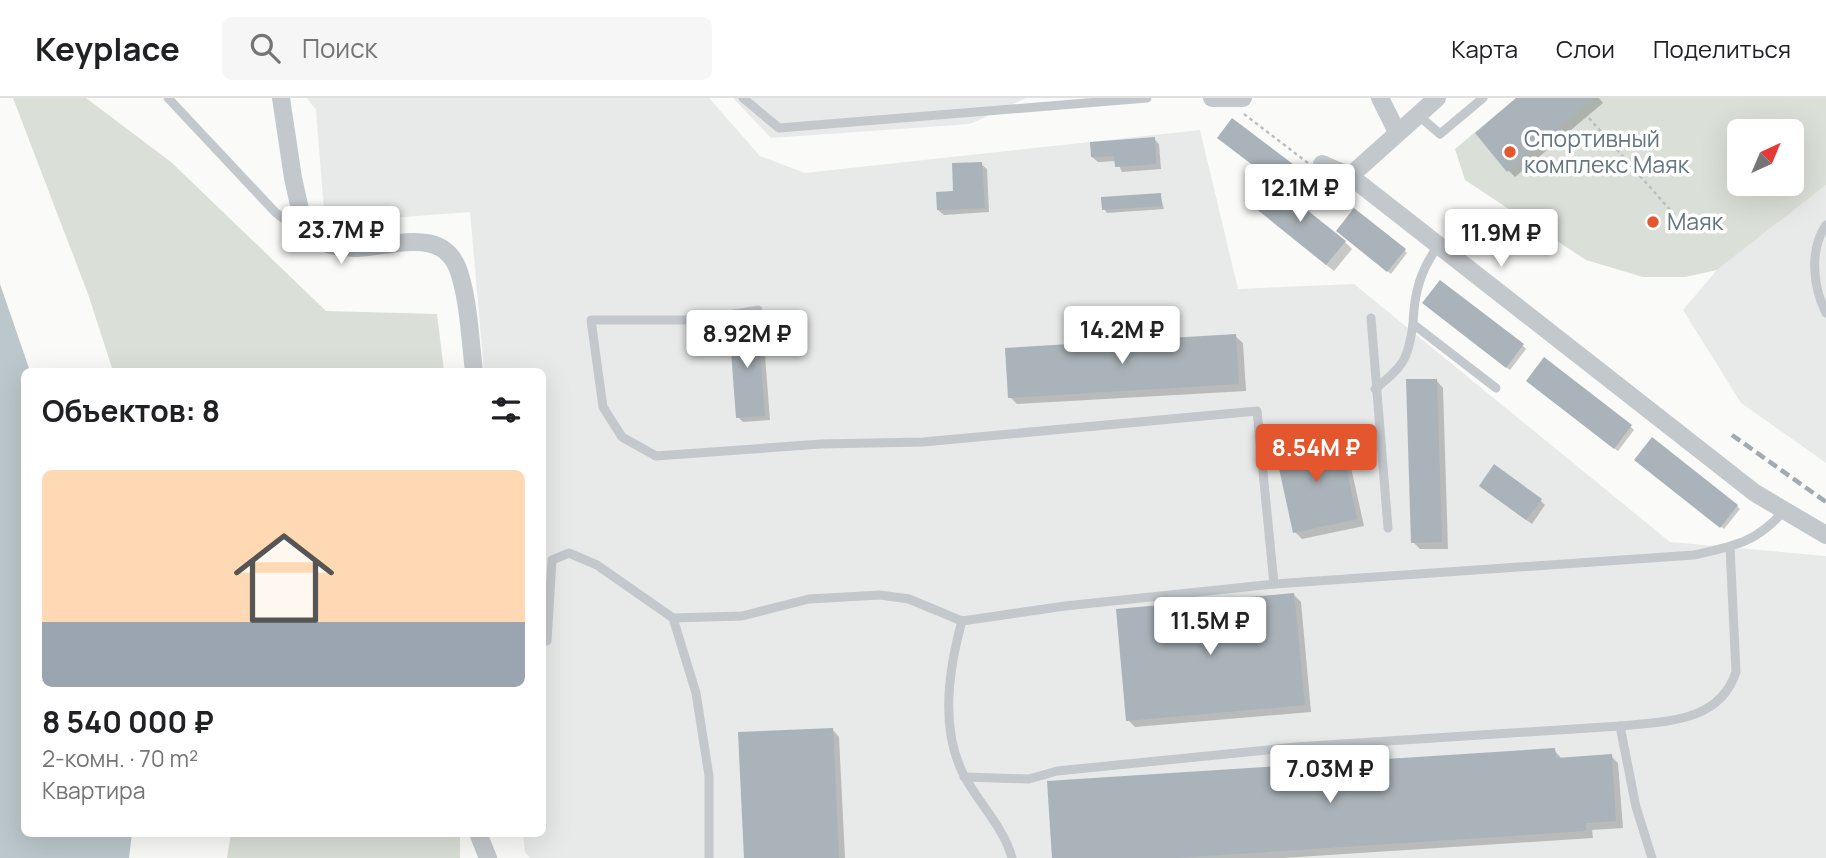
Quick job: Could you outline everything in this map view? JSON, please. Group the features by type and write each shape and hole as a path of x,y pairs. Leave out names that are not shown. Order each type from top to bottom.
{"street":[{"path":"282,98 293,178 306,236 327,245 356,248 415,241 435,243 448,252 460,272 474,368"},
{"path":"1380,98 1396,132"},
{"path":"1350,176 1437,98"},
{"path":"1322,164 1350,176 1783,512 1826,535"},
{"path":"480,837 488,858"}],"lane":[{"path":"168,98 276,213 306,236"},
{"path":"743,98 779,128 1147,98"},
{"path":"1417,115 1440,134 1483,98"},
{"path":"1826,225 1820,234 1813,268 1826,313"},
{"path":"1375,389 1409,353 1414,298 1425,263 1439,244"},
{"path":"758,310 700,320 591,320 603,407 622,437 656,456 821,444 923,442 1256,411 1274,584"},
{"path":"1371,318 1388,528"},
{"path":"1413,324 1496,388"},
{"path":"547,641 552,560 569,553 597,565 673,618 742,616 809,599 880,595 909,599 962,621 1065,606 1274,584 1695,555 1744,544 1767,530 1783,512"},
{"path":"964,777 1029,779 1057,771 1296,747 1689,719 1712,706 1733,683 1737,672 1730,547"},
{"path":"673,618 696,693 709,776 709,858"},
{"path":"962,621 951,659 948,730 964,777 1008,842 1012,858"},
{"path":"1620,726 1636,807 1652,858"}],"path":[{"path":"1227,99 1305,163 1322,164"},
{"path":"1589,118 1686,229"}],"shaded area":[{"path":"13,98 86,98 171,162 326,311 437,314 444,368 112,368 88,294"},
{"path":"307,98 709,98 760,156 805,173 1200,130 1238,289 1354,284 1670,542 1826,556 1826,858 530,858 525,852 523,837 546,837 546,368 484,368 470,212 325,223 316,110"},
{"path":"733,98 1026,98 970,124 771,138"},
{"name":"Маяк","path":"1516,98 1826,98 1826,185 1717,270 1685,277 1643,277 1586,260 1465,180 1455,149"},
{"path":"1826,185 1826,463 1741,403 1683,310 1717,270"},
{"path":"0,284 29,368 21,368 21,837 132,837 129,858 0,858"},
{"path":"230,837 460,837 460,858 227,858"}],"building":[{"name":"Спортивный комплекс Маяк","path":"1516,98 1594,98 1507,172 1475,133"},
{"path":"1232,118 1302,171 1287,191 1217,138"},
{"path":"1155,137 1156,164 1115,167 1114,156 1091,157 1090,142"},
{"path":"982,162 985,208 937,210 936,192 953,191 952,163"},
{"path":"1273,183 1346,241 1326,265 1254,207"},
{"path":"1161,193 1162,206 1102,210 1101,197"},
{"path":"1354,208 1406,249 1387,272 1336,231"},
{"path":"1440,280 1524,344 1506,368 1422,303"},
{"path":"758,322 765,416 736,418 729,324"},
{"path":"1236,334 1239,384 1008,398 1005,348"},
{"path":"1544,357 1632,425 1614,449 1526,381"},
{"path":"1406,379 1437,379 1442,542 1411,543"},
{"path":"1340,436 1357,519 1293,533 1275,450"},
{"path":"1652,437 1738,505 1720,528 1634,460"},
{"path":"1494,464 1542,499 1526,520 1479,486"},
{"path":"1294,593 1305,705 1126,721 1116,609"},
{"path":"833,728 839,858 744,858 738,732"},
{"path":"1555,748 1556,758 1612,754 1616,821 1586,823 1586,831 1175,858 1052,858 1047,781"}],"railway":[{"path":"1732,435 1826,502"}],"place":[{"name":"Спортивный комплекс Маяк","path":"1510,152"},
{"name":"Маяк","path":"1653,222"}]}
